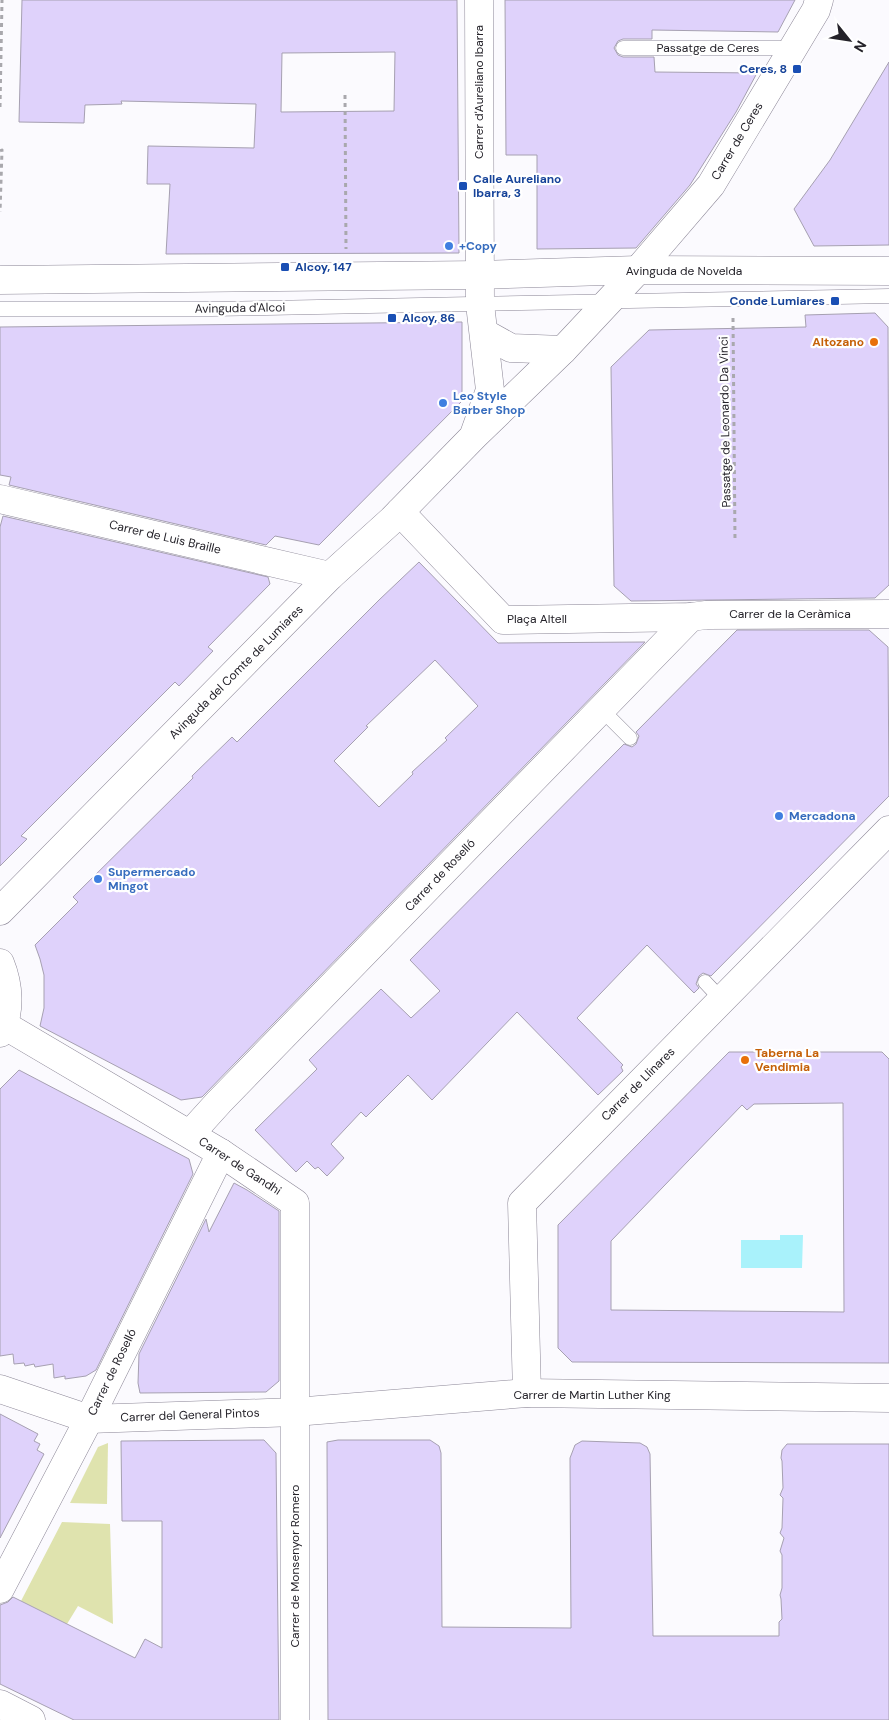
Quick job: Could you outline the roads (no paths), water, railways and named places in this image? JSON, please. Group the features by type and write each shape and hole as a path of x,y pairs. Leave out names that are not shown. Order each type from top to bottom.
{"street":[{"name":"Carrer d'Aureliano Ibarra","path":"479,0 480,304"},
{"name":"Carrer de Ceres","path":"638,270 711,184 794,48 816,10 819,0"},
{"name":"Avinguda de Novelda","path":"480,275 638,270 889,271"},
{"name":"Avinguda del Comte de Lumiares","path":"0,911 330,576 400,512 562,350 638,270"},
{"path":"0,280 480,275"},
{"name":"Avinguda del Comte de Lumiares","path":"474,436 490,390 480,304"},
{"path":"484,334 511,348 562,350"},
{"name":"Carrer de Luis Braille","path":"0,499 330,576"},
{"name":"Plaça Altell","path":"400,512 503,620 690,617"},
{"name":"Carrer de la Ceràmica","path":"690,617 706,615 889,614"},
{"name":"Carrer de Roselló","path":"190,1134 690,617"},
{"name":"Carrer de Llinares","path":"526,1393 522,1203 713,991 889,830"},
{"path":"0,963 5,975 8,1000 2,1029"},
{"name":"Carrer de Gandhi","path":"2,1029 190,1134 295,1203 296,1412"},
{"name":"Carrer de Roselló","path":"0,1589 89,1419 221,1153"},
{"name":"Carrer del General Pintos","path":"0,1389 89,1419 296,1412"},
{"name":"Carrer de Martin Luther King","path":"296,1412 526,1393 889,1398"},
{"name":"Carrer de Monsenyor Romero","path":"295,1720 296,1412"},
{"path":"0,1704 31,1720"}],"lane":[{"name":"Passatge de Ceres","path":"623,48 794,48"},
{"path":"480,304 889,296"},
{"name":"Avinguda d'Alcoi","path":"0,309 211,309 480,304"},
{"path":"601,709 630,738"}],"water":[{"path":"780,1235 803,1235 802,1268 741,1268 741,1240 780,1240"}],"place":[{"name":"Ceres, 8","path":"797,69"},
{"name":"Calle Aureliano Ibarra, 3","path":"463,186"},
{"name":"+Copy","path":"449,246"},
{"name":"Alcoy, 147","path":"285,267"},
{"name":"Conde Lumiares","path":"835,301"},
{"name":"Alcoy, 86","path":"392,318"},
{"name":"Altozano","path":"874,342"},
{"name":"Leo Style Barber Shop","path":"443,403"},
{"name":"Mercadona","path":"779,816"},
{"name":"Supermercado Mingot","path":"98,879"},
{"name":"Taberna La Vendimia","path":"745,1060"}]}
